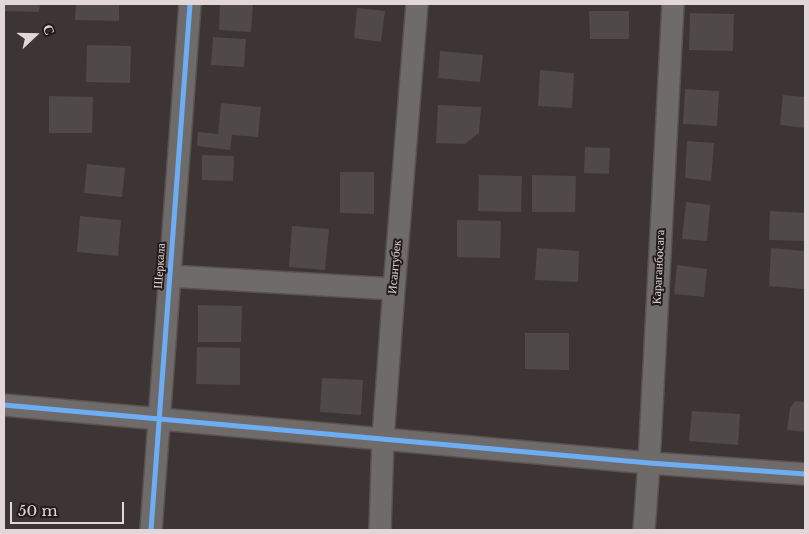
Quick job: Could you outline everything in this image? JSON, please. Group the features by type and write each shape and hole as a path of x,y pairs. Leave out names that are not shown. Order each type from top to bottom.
{"street":[{"name":"Шеркала","path":"151,530 190,4"},
{"name":"Исантубек","path":"380,530 383,438 417,4"},
{"name":"Караганбосага","path":"644,530 674,4"},
{"path":"169,276 394,289"},
{"path":"4,405 649,463 805,474"}],"building":[{"path":"4,4 40,4 39,12 4,11"},
{"path":"76,4 119,4 119,21 75,20"},
{"path":"220,4 253,4 251,32 219,30"},
{"path":"357,8 385,11 381,42 354,38"},
{"path":"589,11 629,11 629,39 590,39"},
{"path":"690,13 734,14 733,51 689,50"},
{"path":"213,37 246,39 244,67 211,65"},
{"path":"87,45 131,46 130,83 86,82"},
{"path":"440,51 483,55 480,82 438,78"},
{"path":"540,70 574,73 572,108 538,106"},
{"path":"685,89 719,91 717,126 683,124"},
{"path":"783,95 805,97 805,128 780,125"},
{"path":"49,96 93,97 92,133 49,133"},
{"path":"221,103 261,107 258,137 232,135 230,150 197,146 198,132 218,134"},
{"path":"438,105 481,107 479,133 465,144 436,143"},
{"path":"687,141 714,143 711,181 685,178"},
{"path":"585,147 610,148 609,174 584,173"},
{"path":"202,155 234,156 233,181 202,180"},
{"path":"87,164 125,168 122,197 84,193"},
{"path":"340,172 374,172 374,214 340,213"},
{"path":"479,175 522,176 521,212 478,211"},
{"path":"532,175 576,176 575,212 532,212"},
{"path":"686,202 710,205 707,241 682,239"},
{"path":"770,211 805,213 805,241 769,240"},
{"path":"80,216 121,220 118,256 77,252"},
{"path":"457,220 501,221 500,258 457,257"},
{"path":"292,226 329,229 325,270 289,267"},
{"path":"537,248 579,251 578,282 535,280"},
{"path":"771,248 805,251 805,289 769,286"},
{"path":"677,265 707,269 704,297 674,294"},
{"path":"198,305 242,306 241,342 198,342"},
{"path":"525,333 569,333 569,370 525,369"},
{"path":"197,347 240,348 240,385 196,384"},
{"path":"322,378 363,380 361,415 320,412"},
{"path":"795,401 805,402 805,432 787,430 790,408"},
{"path":"692,411 740,414 738,445 689,441"}],"cycle path":[{"path":"151,530 190,4"},
{"path":"4,405 649,463 805,474"}]}
